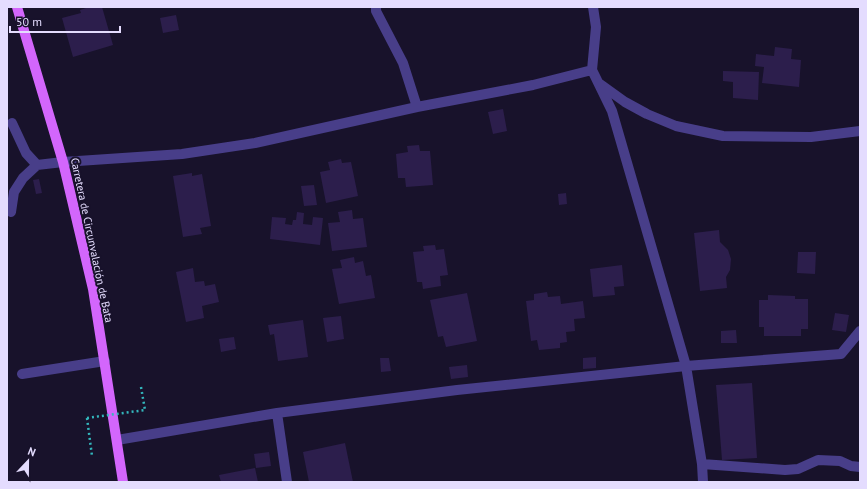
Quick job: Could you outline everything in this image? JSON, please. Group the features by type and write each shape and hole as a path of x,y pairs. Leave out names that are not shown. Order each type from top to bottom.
{"main road":[{"name":"Carretera de Circunvalación de Bata","path":"17,7 63,162 93,289 123,482"}],"street":[{"path":"376,7 376,11 403,63 417,107"},
{"path":"593,7 596,27 592,70 612,111 686,366 702,464 703,482"},
{"path":"11,212 14,192 23,178 37,165 182,154 255,143 417,107 533,85 592,70"},
{"path":"598,83 625,102 647,114 676,126 722,136 811,137 860,131"},
{"path":"12,123 26,153 37,165"},
{"path":"117,440 277,413 457,390 686,366 841,354 860,330"},
{"path":"22,374 104,361"},
{"path":"277,413 287,482"},
{"path":"702,464 785,470 798,469 818,460 840,461 851,466 860,467"}],"path":[{"path":"92,456 87,418 144,410 141,387"}],"building":[{"path":"89,7 102,7 113,45 73,57 62,18 81,13 80,10"},
{"path":"176,15 179,30 163,33 160,18"},
{"path":"775,47 792,49 791,59 801,60 799,87 762,83 764,67 755,66 756,54 774,56"},
{"path":"723,71 759,72 758,100 733,98 733,82 723,81"},
{"path":"503,109 507,131 493,134 488,112"},
{"path":"419,145 420,151 430,151 433,185 406,187 405,178 398,178 396,154 408,152 407,146"},
{"path":"341,159 342,163 351,162 358,196 326,203 320,172 330,170 328,162"},
{"path":"192,173 192,176 202,174 211,226 200,228 202,234 183,237 173,176"},
{"path":"39,179 42,193 36,194 33,180"},
{"path":"314,185 317,205 304,206 301,186"},
{"path":"566,193 567,204 559,205 558,194"},
{"path":"352,210 353,219 363,218 367,247 332,251 328,223 340,222 338,212"},
{"path":"297,212 304,213 303,224 312,225 313,217 323,218 320,245 270,239 272,217 286,218 285,224 292,225 293,220 296,220"},
{"path":"719,230 720,242 728,250 731,259 730,270 726,277 727,288 700,291 694,233"},
{"path":"435,245 436,250 444,249 448,275 440,276 441,286 423,289 422,282 417,282 413,252 424,251 423,246"},
{"path":"798,252 816,252 815,274 797,273"},
{"path":"354,257 355,263 363,261 366,276 371,275 375,298 339,304 332,269 342,268 340,260"},
{"path":"622,265 624,286 614,287 615,295 593,297 590,269"},
{"path":"193,268 195,282 204,281 205,286 215,284 219,302 202,306 204,318 186,322 176,272"},
{"path":"547,292 548,297 560,296 561,304 583,301 585,318 574,319 575,331 566,332 567,342 560,343 560,348 539,350 537,340 531,341 526,301 534,300 534,294"},
{"path":"467,293 477,341 446,347 443,336 438,337 430,300"},
{"path":"768,295 795,296 795,299 808,299 808,329 801,329 801,336 764,336 764,327 759,327 759,300 768,300"},
{"path":"835,313 849,315 846,332 832,330"},
{"path":"341,316 344,339 327,342 323,318"},
{"path":"303,320 308,357 278,361 274,334 270,335 268,325"},
{"path":"736,330 737,343 721,343 721,331"},
{"path":"234,337 236,349 221,352 219,339"},
{"path":"596,357 596,368 583,369 583,358"},
{"path":"380,358 389,358 391,371 381,372"},
{"path":"467,365 468,377 451,379 449,367"},
{"path":"752,383 757,458 722,460 716,385"},
{"path":"345,443 353,482 309,482 303,452"},
{"path":"269,452 271,466 256,468 254,454"},
{"path":"255,468 258,482 221,482 219,475"}]}
